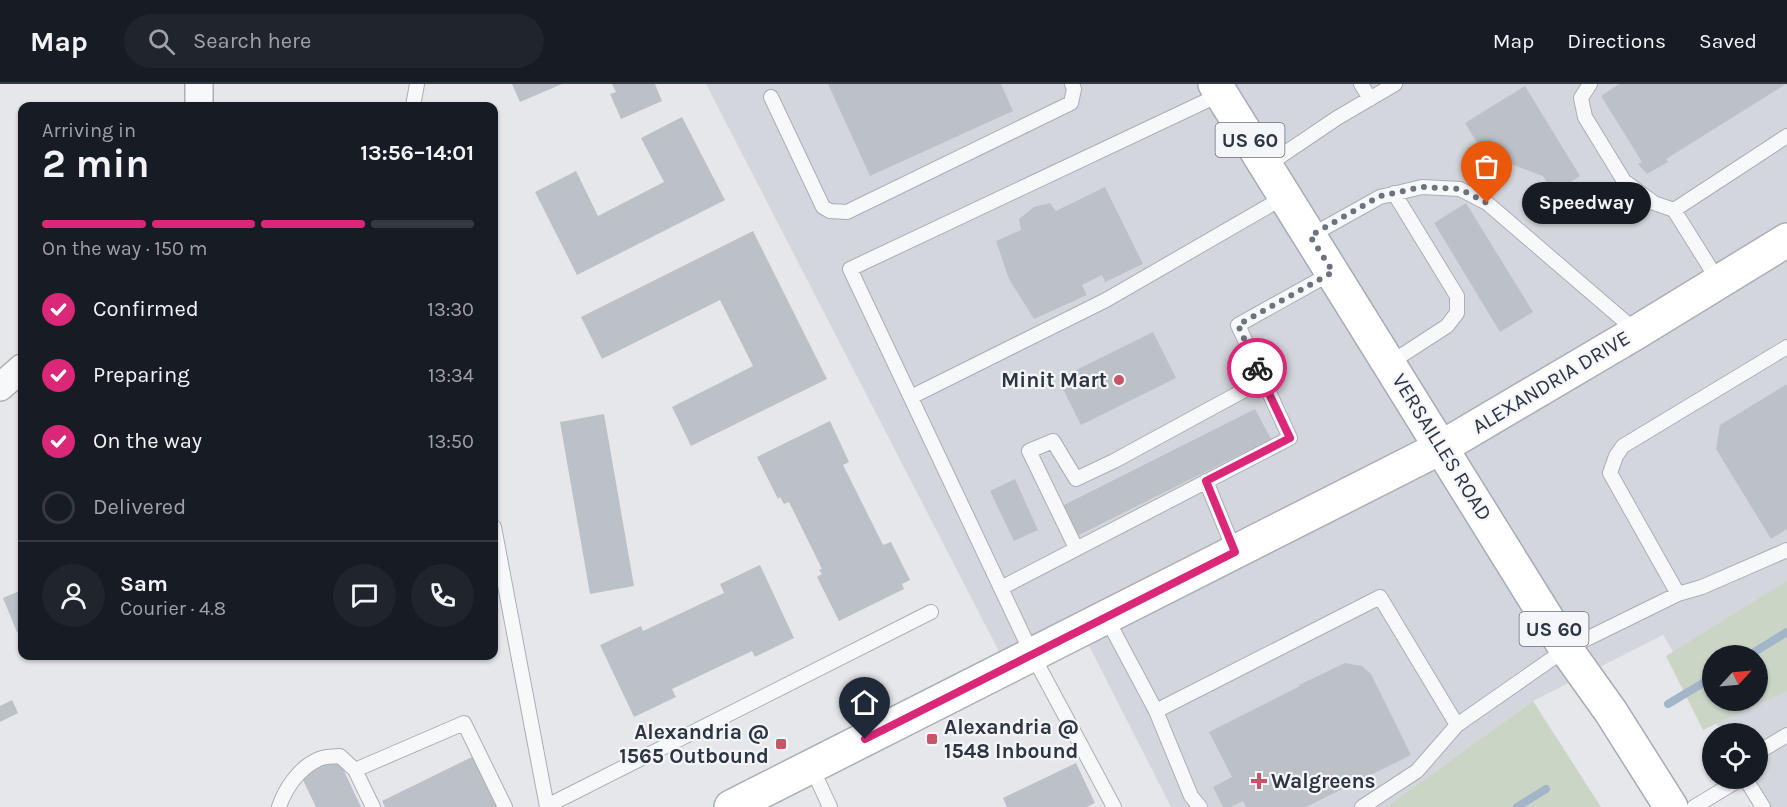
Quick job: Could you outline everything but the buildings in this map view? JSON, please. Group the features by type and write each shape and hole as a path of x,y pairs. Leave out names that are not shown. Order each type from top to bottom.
{"main road":[{"name":"VERSAILLES ROAD","path":"1218,89 1566,649 1671,807"},
{"name":"ALEXANDRIA DRIVE","path":"731,807 1442,447 1787,240"}],"street":[{"path":"199,84 199,102"},
{"path":"0,387 18,371"}],"lane":[{"path":"414,102 417,84"},
{"path":"771,98 823,207 830,211 847,212 1071,103 1074,89 1072,84"},
{"path":"1361,84 1370,99"},
{"path":"1266,166 1337,118 1395,84"},
{"path":"1590,84 1581,98 1586,117 1624,181 1654,203 1674,210 1719,282"},
{"path":"1114,807 1032,654 850,268 1218,89"},
{"path":"1674,210 1787,136"},
{"path":"1310,236 1380,196 1422,187 1460,189 1487,203 1636,332"},
{"path":"1390,363 1447,326 1457,313 1457,296 1394,193"},
{"path":"911,397 1106,300 1286,196"},
{"path":"1001,588 1290,438 1238,325 1333,272"},
{"path":"1677,594 1610,473 1616,456 1623,446 1787,347"},
{"path":"1076,548 1029,451 1053,441 1076,479 1263,381"},
{"path":"1206,481 1235,552"},
{"path":"498,548 547,806 931,612"},
{"path":"1362,807 1417,771 1457,725 1566,649 1677,594 1702,587 1787,550"},
{"path":"1156,711 1380,597 1457,725"},
{"path":"1106,617 1156,711 1191,796 1200,807"},
{"path":"355,770 464,723 505,807"},
{"path":"1768,746 1787,735"},
{"path":"279,807 295,778 317,759 340,756 355,770 373,807"},
{"path":"811,766 831,807"},
{"path":"1694,807 1725,789"},
{"path":"1751,789 1763,807"}],"shaded area":[{"path":"706,84 1787,84 1787,807 1767,807 1756,789 1768,789 1768,723 1716,723 1709,711 1768,711 1768,645 1702,645 1702,700 1663,635 1533,701 1386,807 1171,807 1081,630 1007,667"}],"green space":[{"path":"1787,581 1787,691 1768,700 1768,645 1702,645 1702,711 1744,711 1718,723 1702,723 1702,728 1666,656"},
{"path":"1533,701 1601,807 1386,807"}],"waterway":[{"path":"1766,645 1787,632"},
{"path":"1668,704 1702,684"},
{"path":"1517,807 1546,789"}],"way so far":[{"path":"1257,368 1238,325 1333,272 1310,236 1380,196 1422,187 1460,189 1487,203"}],"place":[{"name":"Speedway","path":"1487,203"},
{"name":"Minit Mart","path":"1119,380"},
{"name":"Alexandria @ 1548 Inbound","path":"932,739"},
{"name":"Alexandria @ 1565 Outbound","path":"781,744"},
{"name":"Walgreens","path":"1259,781"}],"route":[{"path":"865,739 1235,552 1206,481 1290,438 1257,368"}]}
